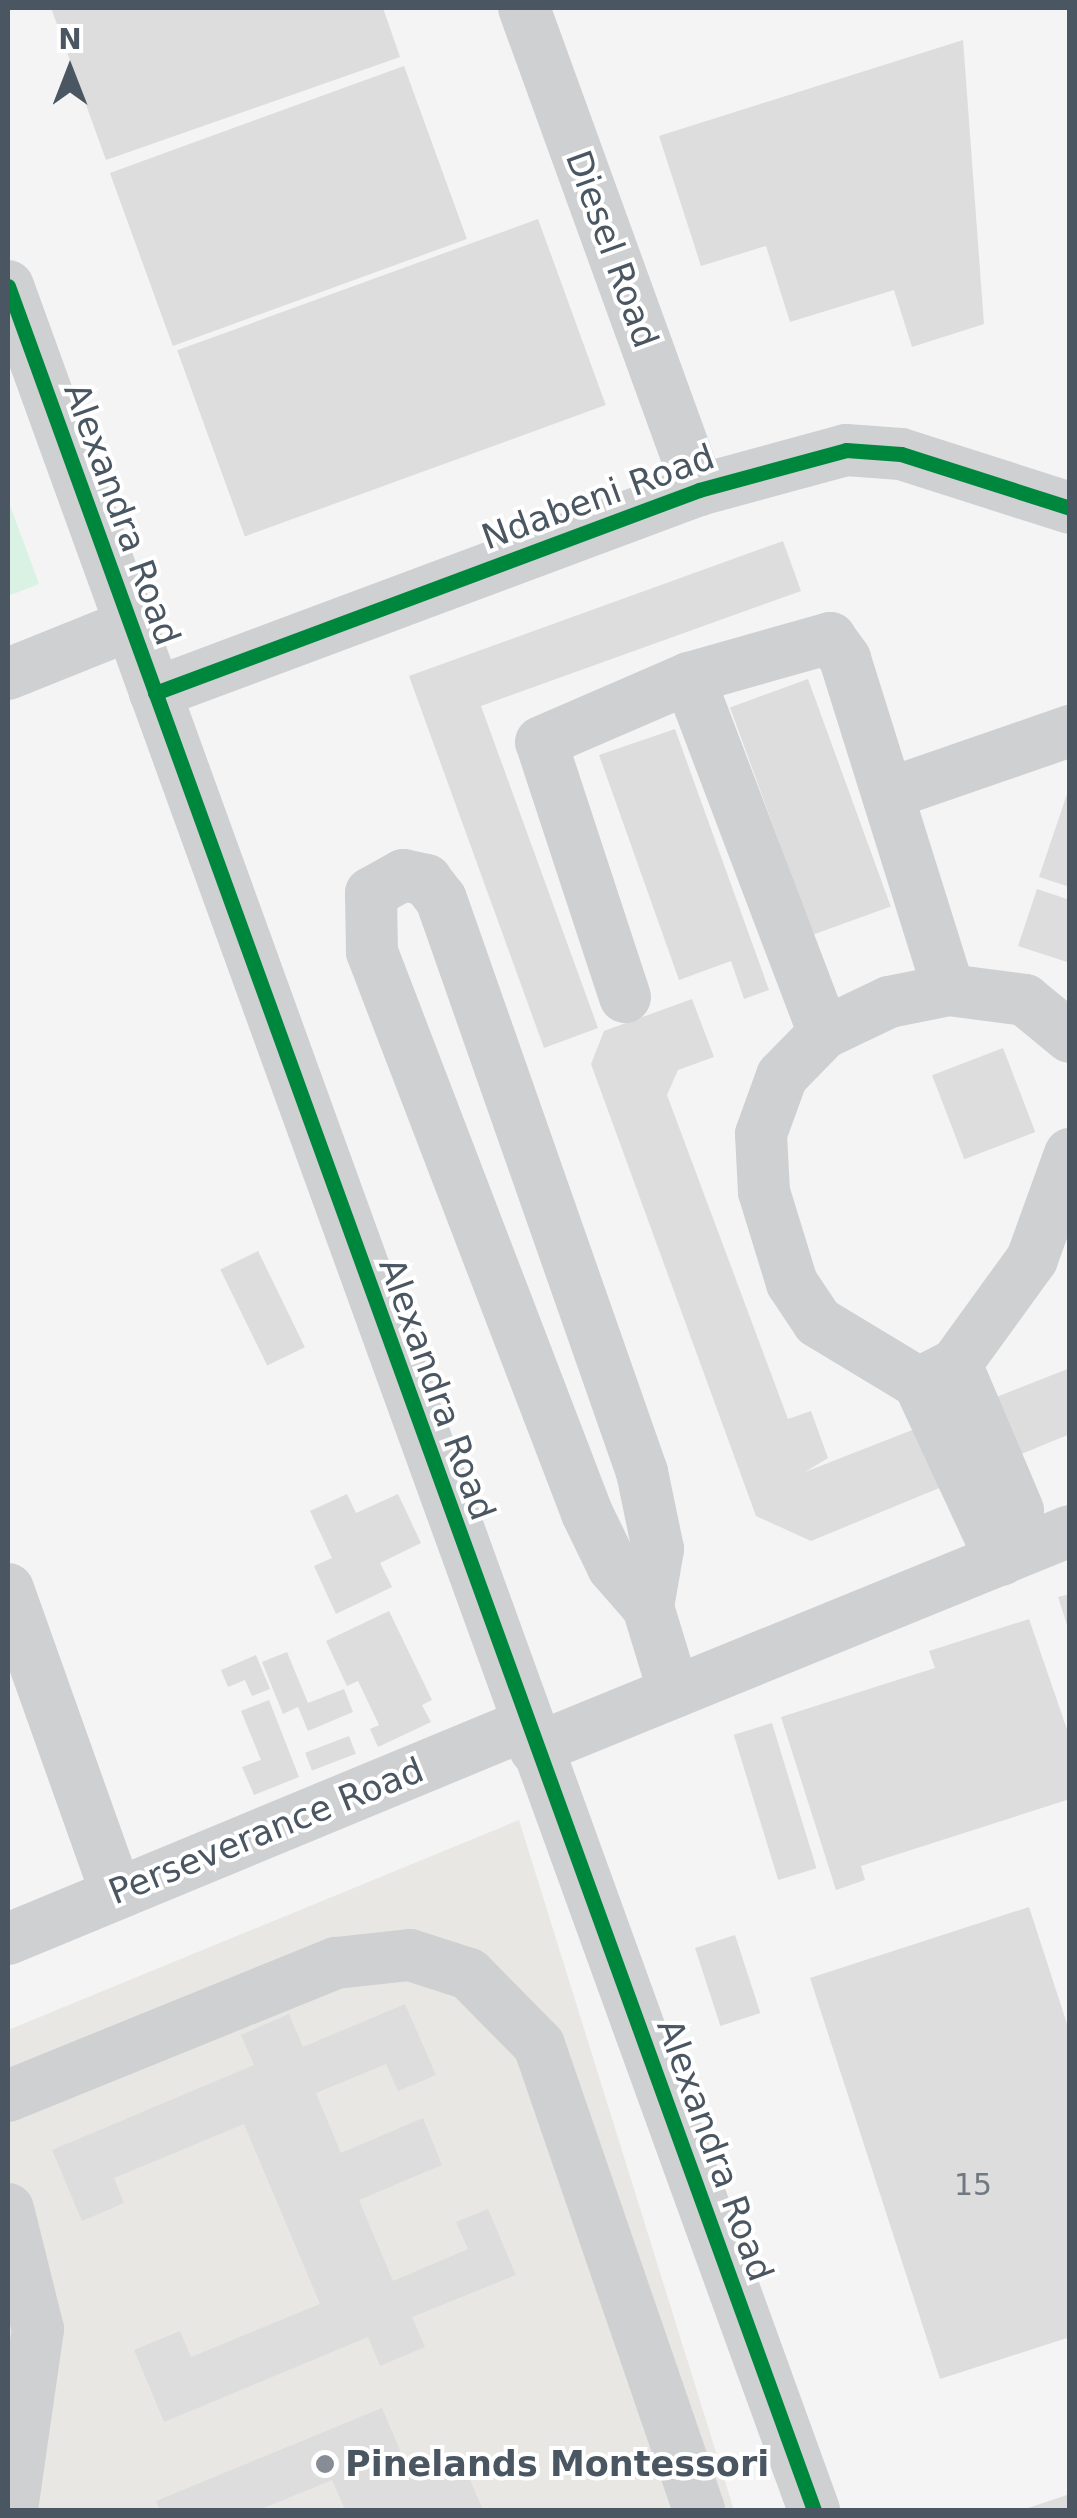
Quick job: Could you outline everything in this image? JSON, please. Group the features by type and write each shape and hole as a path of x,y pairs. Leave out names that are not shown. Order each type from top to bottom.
{"street":[{"name":"Diesel Road","path":"524,8 700,490"},
{"name":"Alexandra Road","path":"8,286 530,1737 814,2510"},
{"name":"Ndabeni Road","path":"155,692 700,490 846,450 900,454 1070,508"},
{"path":"8,674 130,626"},
{"path":"625,997 540,742 689,678 830,638 845,659 949,990"},
{"path":"689,678 824,1033"},
{"path":"888,794 1070,731"},
{"path":"648,1606 658,1549 642,1472 440,898 426,880 403,875 371,893 372,952 587,1513 613,1567 648,1606 674,1692"},
{"path":"1038,1545 937,1374 818,1322 792,1282 764,1192 766,1119 782,1076 824,1033 889,1002 949,990 1025,1000 1070,1036"},
{"path":"937,1374 1032,1258 1070,1154"},
{"name":"Perseverance Road","path":"8,1939 116,1892 530,1737 674,1692 1038,1545"},
{"path":"8,1590 116,1892"},
{"path":"8,2096 336,1963 410,1955 469,1974 540,2046 700,2510"},
{"path":"8,2210 38,2328 12,2510"}],"shaded area":[{"path":"519,1820 734,2510 8,2510 8,2030"}],"green space":[{"path":"8,500 39,584 8,596"}],"building":[{"path":"51,8 383,8 400,57 106,160"},
{"path":"963,40 984,324 912,347 894,290 790,322 766,246 701,266 659,136"},
{"path":"404,66 467,239 173,346 110,173"},
{"path":"538,219 606,405 245,536 177,350"},
{"path":"783,541 801,591 481,706 598,1028 544,1048 409,676"},
{"path":"808,679 891,906 813,935 730,707"},
{"path":"675,729 769,990 744,999 731,961 679,980 599,755"},
{"path":"1070,788 1070,887 1039,877"},
{"path":"1037,889 1070,900 1070,963 1018,946"},
{"path":"692,999 714,1057 678,1070 667,1095 788,1419 811,1411 828,1458 805,1472 1070,1368 1070,1434 811,1541 756,1516 591,1064 604,1031"},
{"path":"1003,1048 1035,1132 964,1159 932,1075"},
{"path":"258,1251 305,1347 267,1366 220,1269"},
{"path":"347,1494 356,1513 398,1494 421,1543 380,1563 392,1587 336,1614 314,1566 332,1558 310,1511"},
{"path":"1070,1594 1070,1631 1069,1631 1058,1597"},
{"path":"389,1611 432,1700 422,1705 431,1722 378,1747 370,1729 379,1725 358,1681 347,1686 326,1641"},
{"path":"1029,1619 1070,1738 1070,1799 861,1866 865,1880 836,1890 781,1717 935,1668 929,1651"},
{"path":"287,1652 308,1703 344,1689 353,1712 308,1731 298,1707 283,1714 262,1662"},
{"path":"256,1655 270,1689 252,1696 245,1680 228,1687 221,1670"},
{"path":"269,1700 299,1777 254,1795 242,1767 261,1760 241,1711"},
{"path":"772,1723 816,1868 778,1880 734,1735"},
{"path":"349,1736 356,1754 312,1771 305,1753"},
{"path":"1029,1907 1070,2033 1070,2337 940,2379 810,1978"},
{"path":"735,1935 760,2013 720,2026 695,1948"},
{"path":"405,2004 436,2075 398,2091 386,2064 316,2093 341,2153 423,2118 442,2165 359,2200 393,2281 468,2249 456,2222 488,2209 516,2275 412,2317 425,2347 380,2366 368,2337 164,2422 134,2350 180,2331 191,2357 320,2304 244,2124 114,2178 124,2203 82,2221 52,2150 254,2065 241,2035 289,2014 303,2047"},
{"name":"Pinelands Montessori","path":"382,2408 410,2474 459,2454 483,2510 345,2510 332,2480 259,2510 160,2510 156,2501"},
{"path":"1070,2494 1070,2510 1022,2510"}],"cycle path":[{"path":"8,286 814,2510"},
{"path":"155,693 699,490 846,450 901,454 1070,508"}],"place":[{"name":"Pinelands Montessori","path":"325,2464"}]}
